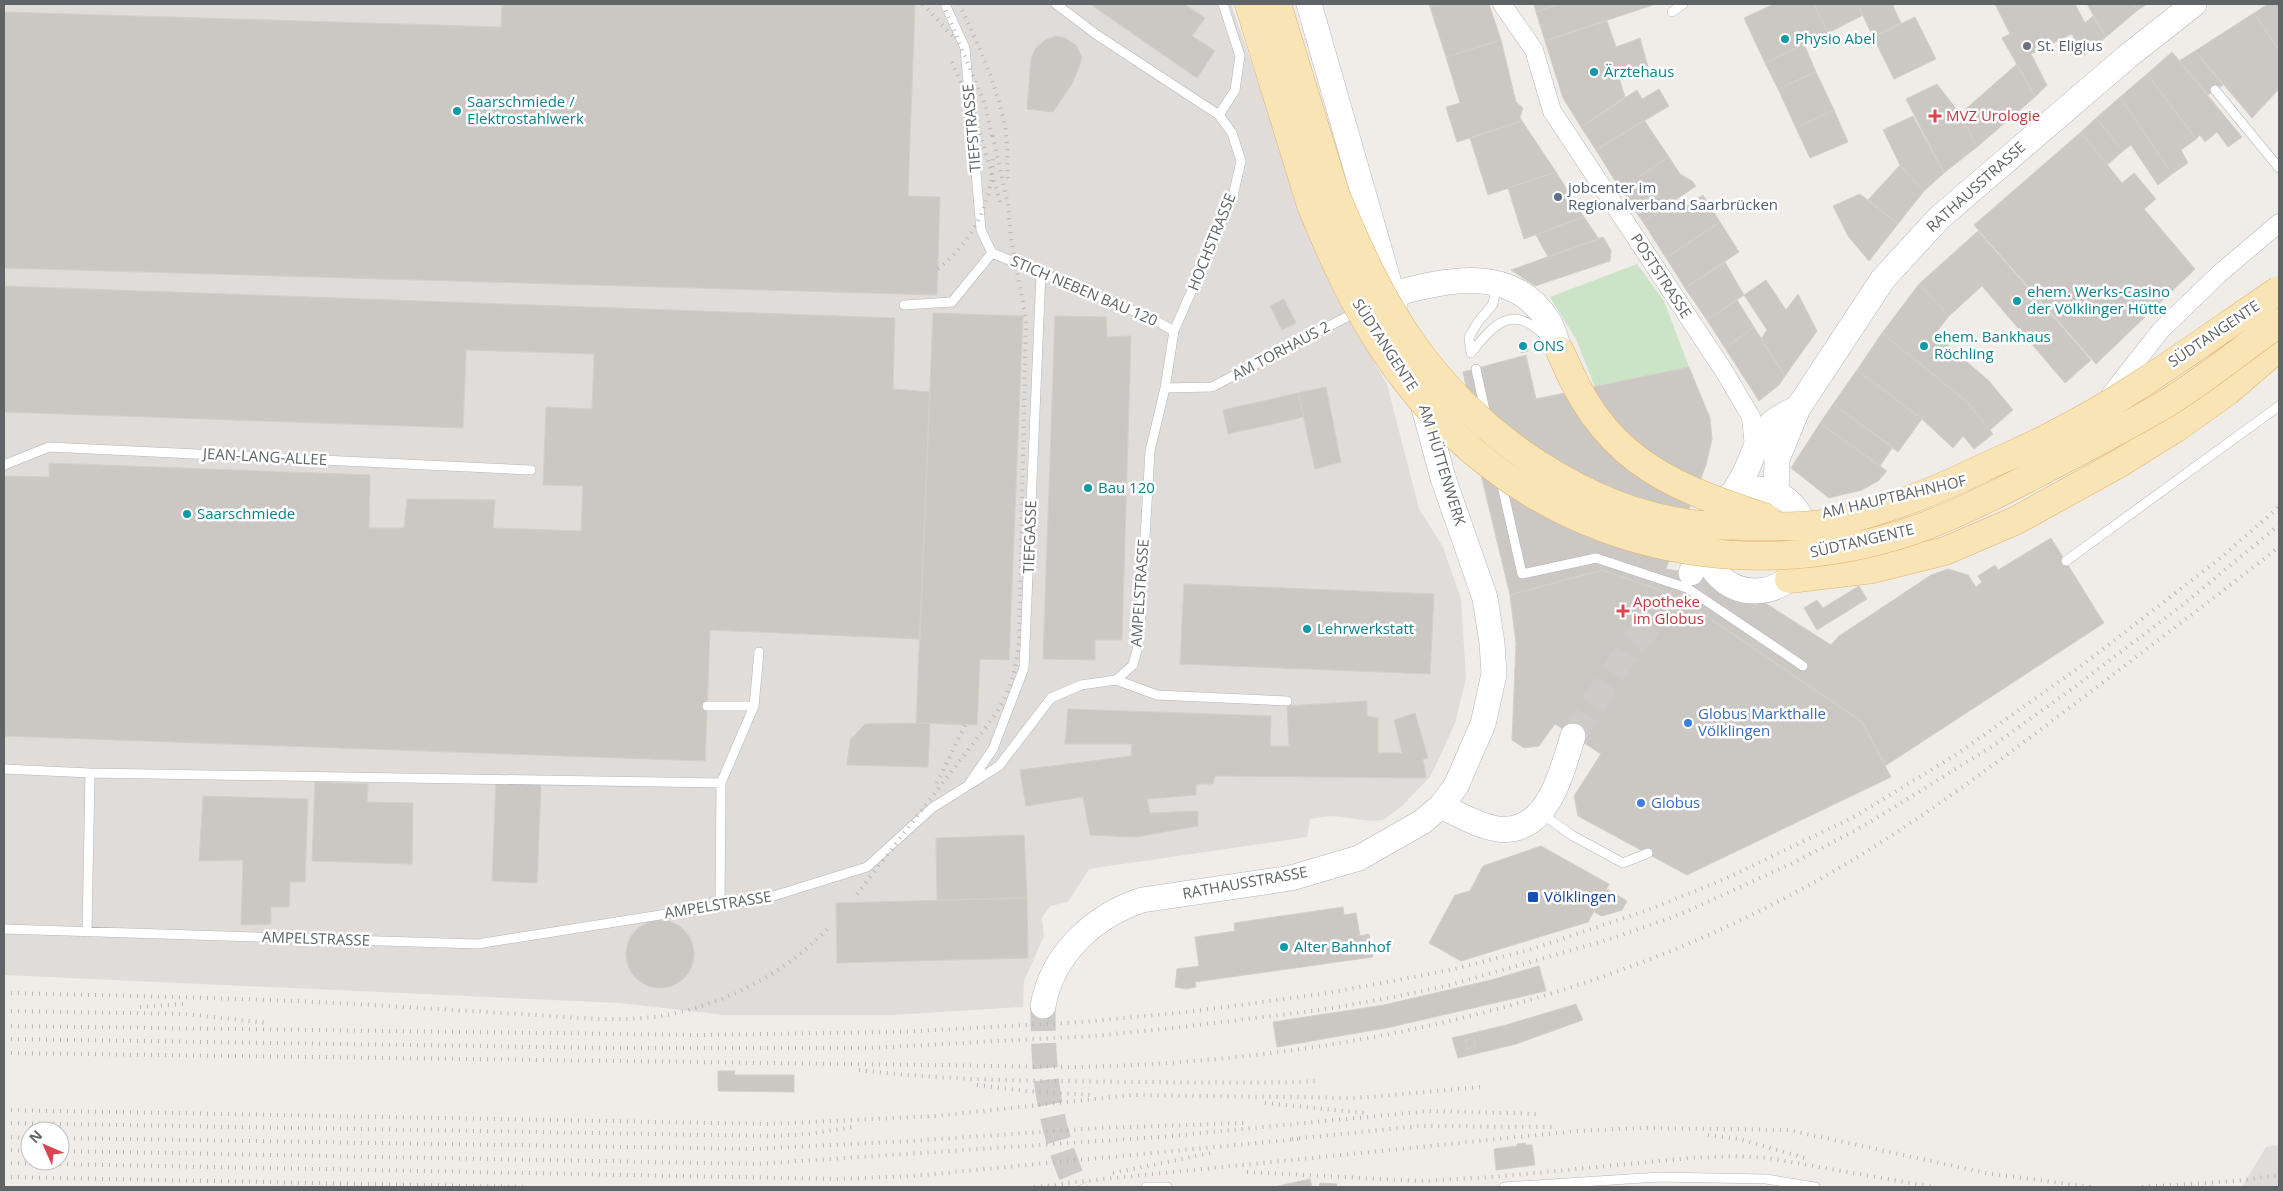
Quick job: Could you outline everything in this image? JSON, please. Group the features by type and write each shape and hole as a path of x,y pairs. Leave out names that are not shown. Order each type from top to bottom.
{"main road":[{"name":"SÜDTANGENTE","path":"1249,4 1311,205 1333,260 1370,328 1410,387 1458,438 1511,480 1567,512 1612,532 1657,545 1728,556 1806,555 1869,543 1918,528 1996,495 2168,402 2279,323"},
{"name":"SÜDTANGENTE","path":"1277,4 1336,196 1355,241 1376,282 1414,346 1451,392 1494,432 1518,451 1586,492 1642,512 1701,525 1834,522 1916,497 2056,434 2158,372 2279,290"},
{"name":"AM HÜTTENWERK","path":"1309,4 1378,301 1444,478 1485,598 1492,643 1494,674 1483,724 1456,786 1440,806"},
{"name":"RATHAUSSTRASSE","path":"1776,494 1777,459 1798,408 1883,279 1925,232 2013,153 2163,27 2194,4"},
{"path":"1378,301 1458,280 1476,279 1518,291 1535,306 1549,323 1564,361 1594,416 1618,445 1659,475 1707,498 1798,523 1806,530 1806,549 1802,560 1789,579 1778,586 1754,592 1719,585 1704,547"},
{"path":"1789,579 1873,569 1945,551 2015,522 2120,463 2176,428 2228,391 2279,347"},
{"name":"RATHAUSSTRASSE","path":"1691,573 1704,547 1707,522 1721,502 1732,494 1746,472 1754,447 1762,432 1779,417 1798,408"},
{"path":"1732,494 1756,490 1776,494 1792,505 1798,523"},
{"path":"1440,806 1484,826 1499,829 1515,828 1530,822 1540,813 1556,788 1572,736"},
{"name":"RATHAUSSTRASSE","path":"1043,1006 1045,993 1053,974 1076,941 1106,916 1124,906 1142,900 1291,878 1359,858 1415,827 1440,806"}],"street":[{"name":"POSTSTRASSE","path":"1502,4 1534,50 1552,110 1724,371 1751,417 1754,447"},
{"name":"AM HAUPTBAHNHOF","path":"1798,523 1968,482 2017,458 2071,425 2108,398 2161,330 2219,274 2279,223"}],"lane":[{"name":"TIEFSTRASSE","path":"945,4 965,48 981,230 992,253"},
{"name":"HOCHSTRASSE","path":"1056,4 1097,34 1219,115 1232,133 1241,161 1233,196 1174,331 1165,388"},
{"path":"1219,115 1235,90 1240,56 1223,4"},
{"path":"1672,12 1683,4"},
{"path":"2215,90 2279,168"},
{"name":"STICH NEBEN BAU 120","path":"992,253 1149,317 1174,331"},
{"path":"904,305 952,302 992,253"},
{"name":"TIEFGASSE","path":"966,787 993,749 1024,668 1041,273"},
{"path":"1497,284 1493,304 1478,322 1469,338 1471,353 1488,331 1498,324 1509,320 1530,323 1564,361"},
{"name":"AM TORHAUS 2","path":"1165,388 1212,387 1302,338 1378,301"},
{"path":"1476,369 1522,574 1596,558 1687,588 1803,666"},
{"name":"AMPELSTRASSE","path":"4,929 476,944 767,898 867,867 932,808 999,766 1051,698 1081,685 1116,680 1133,665 1139,642 1150,451 1165,388"},
{"path":"2066,561 2279,406"},
{"name":"JEAN-LANG-ALLEE","path":"4,465 50,447 530,470"},
{"path":"720,905 721,783 754,706 759,652"},
{"path":"1116,680 1157,695 1287,701"},
{"path":"707,706 754,706"},
{"path":"4,769 90,773 721,783"},
{"path":"87,932 90,773"},
{"path":"1540,813 1573,836 1623,863 1648,854"},
{"path":"1504,1187 1659,1177 1766,1179 1815,1187"},
{"path":"1146,1187 1167,1187"}],"shaded area":[{"path":"4,4 1231,4 1293,183 1336,297 1387,384 1419,509 1443,547 1461,599 1466,678 1455,723 1429,778 1401,807 1383,820 1371,821 1333,816 1310,819 1307,837 1089,869 1068,902 1050,906 1042,918 1044,936 1024,981 1023,1007 892,1015 724,1015 620,1003 4,975"},
{"path":"2279,1145 2279,1187 2242,1187 2266,1147"}],"green space":[{"path":"1637,264 1664,301 1689,367 1595,387 1576,339 1550,297"}],"building":[{"name":"Saarschmiede / Elektrostahlwerk","path":"502,4 915,4 908,196 940,197 937,295 4,268 4,12 501,27"},
{"path":"1090,4 1184,4 1205,18 1192,36 1215,51 1197,78"},
{"path":"1429,4 1444,4 1430,7"},
{"path":"1444,4 1489,4 1501,40 1446,57 1430,7"},
{"path":"1534,4 1558,4 1536,12"},
{"path":"1558,4 1656,4 1545,41 1536,12"},
{"name":"Physio Abel","path":"1774,4 1814,4 1828,33 1765,63 1744,18"},
{"path":"1814,4 1860,4 1858,5 1863,15 1828,33"},
{"path":"1894,4 1893,6 1901,23 1873,37 1858,5"},
{"name":"St. Eligius","path":"1995,4 2075,4 2085,23 2093,16 2106,37 2083,56 2072,34 2031,54 2047,85 2035,97 2002,38 2010,34"},
{"path":"2087,4 2133,4 2138,10 2106,37"},
{"path":"2133,4 2147,4 2138,10"},
{"path":"2268,4 2279,4 2279,50 2254,13"},
{"path":"2254,13 2279,50 2279,89 2252,118 2195,51"},
{"path":"1915,17 1936,59 1894,79 1873,37"},
{"name":"Ärztehaus","path":"1607,21 1616,47 1640,38 1648,67 1619,78 1625,97 1581,127 1563,98 1545,41"},
{"path":"1056,36 1065,38 1076,45 1082,57 1079,67 1072,84 1053,112 1027,109 1031,60 1035,49 1045,40"},
{"path":"1501,40 1516,102 1523,108 1520,117 1522,121 1457,142 1446,107 1460,103 1446,57"},
{"path":"1804,44 1816,72 1778,89 1765,63"},
{"path":"2195,51 2223,85 2208,95 2179,61"},
{"path":"2172,52 2242,137 2228,147 2217,132 2205,142 2200,135 2196,139 2147,74"},
{"path":"2017,64 2035,97 1977,147 1960,114"},
{"path":"1816,72 1834,110 1796,128 1778,89"},
{"path":"2147,74 2196,139 2181,150 2188,163 2172,174 2120,97"},
{"path":"1937,84 1960,114 1977,147 1944,173 1906,99"},
{"path":"1659,89 1669,106 1596,150 1581,127 1637,90 1642,99"},
{"path":"2120,97 2172,174 2158,185 2131,145 2123,151 2096,118"},
{"path":"1834,110 1848,142 1810,158 1796,128"},
{"path":"1913,116 1944,173 1924,191 1900,165 1883,130"},
{"path":"2096,118 2123,151 2107,165 2081,132"},
{"path":"1644,120 1669,157 1620,189 1596,150"},
{"path":"1522,121 1556,172 1488,195 1470,138"},
{"path":"2081,132 2122,183 2134,173 2156,199 2144,209 2195,269 2096,364 1974,225"},
{"path":"1669,157 1680,174 1692,181 1696,186 1643,222 1620,189"},
{"path":"1900,165 1924,191 1898,224 1868,200"},
{"path":"1556,172 1584,217 1524,239 1508,188"},
{"path":"1860,194 1898,224 1869,261 1848,236 1833,206"},
{"path":"1703,195 1720,222 1666,258 1643,222 1674,201 1681,210"},
{"path":"1584,217 1599,239 1548,257 1536,235"},
{"path":"1720,222 1739,252 1685,288 1666,258"},
{"name":"ehem. Werks-Casino der Völklinger Hütte","path":"1978,231 2091,360 2065,383 1982,286 1949,316 1919,284"},
{"path":"1603,237 1611,250 1610,261 1535,286 1511,270"},
{"path":"1725,262 1744,295 1707,320 1685,288"},
{"path":"1766,280 1786,310 1798,294 1817,331 1785,376 1761,339 1767,330 1744,295"},
{"name":"ehem. Bankhaus Röchling","path":"1919,284 1949,316 1935,334 1989,381 2013,410 1990,430 1967,402 1882,333"},
{"name":"Saarschmiede","path":"4,286 895,318 893,389 930,392 920,639 710,630 705,761 4,736 4,476 49,477 49,463 370,475 369,528 404,528 407,499 495,500 493,528 581,531 583,486 543,485 546,407 592,409 594,354 466,350 463,428 4,412"},
{"path":"1284,299 1296,323 1282,330 1270,306"},
{"path":"1737,300 1754,327 1725,348 1707,320"},
{"path":"933,313 1023,316 1009,660 980,659 977,725 916,723"},
{"name":"Bau 120","path":"1055,316 1106,317 1107,337 1131,336 1122,640 1095,640 1095,660 1043,659"},
{"path":"1754,327 1785,376 1779,385 1759,401 1725,348"},
{"path":"1882,333 1967,402 1993,434 1974,449 1963,436 1953,448 1922,419 1857,370"},
{"name":"ONS","path":"1525,340 1528,351 1521,353 1518,342"},
{"path":"1526,355 1536,399 1689,367 1710,418 1712,439 1706,465 1666,569 1648,586 1602,570 1510,595 1462,396 1467,391 1463,372"},
{"path":"1857,370 1922,419 1898,452 1833,404"},
{"path":"1326,387 1341,462 1315,469 1298,393"},
{"path":"1298,393 1304,417 1228,434 1223,410"},
{"path":"1833,404 1893,447 1880,466 1820,423"},
{"path":"1820,423 1887,471 1878,481 1862,490 1829,498 1791,468"},
{"path":"2051,538 2104,623 1885,766 1862,722 1677,596 1648,586 1666,569 1716,577 1748,592 1831,645 1839,636 1931,575 1948,569 1968,575 1976,587 1982,582 1978,576 1995,565 1998,570"},
{"name":"Globus Markthalle Völklingen","path":"1602,570 1677,596 1862,722 1891,777 1687,875 1578,816 1574,796 1601,754 1555,724 1539,746 1524,748 1512,740 1516,643 1510,595"},
{"name":"Lehrwerkstatt","path":"1184,584 1434,594 1430,674 1180,664"},
{"path":"1859,586 1867,599 1817,630 1804,608 1817,600 1823,608"},
{"path":"1367,701 1367,716 1378,718 1378,753 1402,753 1394,720 1415,713 1428,758 1423,759 1426,778 1215,776 1213,784 1196,784 1196,795 1147,799 1150,813 1198,811 1198,826 1136,837 1090,835 1083,797 1026,806 1020,770 1131,756 1132,744 1065,744 1068,709 1271,716 1270,746 1289,746 1287,706"},
{"path":"930,723 928,767 847,765 850,740 865,724"},
{"path":"315,782 368,784 367,802 413,803 412,864 312,861"},
{"path":"496,783 541,785 537,883 492,881"},
{"path":"203,796 308,799 305,882 290,882 289,907 271,907 271,924 241,925 243,860 199,861"},
{"path":"1024,835 1027,898 937,900 936,838"},
{"path":"1541,846 1609,884 1588,922 1461,961 1429,943 1455,895 1470,891 1483,866"},
{"path":"1607,889 1627,901 1622,910 1602,916 1594,912"},
{"path":"1027,898 1028,958 837,963 836,903"},
{"name":"Alter Bahnhof","path":"1343,907 1344,915 1356,913 1360,936 1369,934 1373,957 1195,982 1196,987 1187,989 1175,987 1177,969 1199,966 1195,937 1235,931 1234,923"},
{"path":"660,920 673,922 684,930 692,941 694,954 692,967 684,978 673,986 660,988 647,986 636,978 628,967 626,954 628,941 636,930 647,922"},
{"path":"1539,966 1546,991 1391,1027 1277,1047 1273,1022 1384,1005 1491,980"},
{"path":"1576,1004 1583,1020 1516,1044 1458,1058 1452,1038 1506,1025"},
{"path":"1474,1038 1476,1046 1467,1049 1465,1041"},
{"path":"718,1071 735,1071 734,1075 794,1075 794,1092 718,1091"},
{"path":"1525,1143 1526,1145 1532,1145 1535,1165 1496,1170 1494,1149"},
{"path":"1310,1179 1312,1187 1274,1187"},
{"path":"1320,1183 1337,1184 1336,1187 1319,1187"}],"tunnel":[{"path":"1573,736 1633,643 1680,594 1691,573"},
{"path":"1680,594 1712,587"},
{"path":"1043,1006 1044,1055 1049,1099 1059,1142 1076,1187"}],"railway":[{"path":"923,4 955,39"},
{"path":"943,4 985,104 992,137"},
{"path":"959,4 973,33 997,94 1006,133 1008,180"},
{"path":"952,62 974,113 1001,205"},
{"path":"857,894 995,715 1009,688 1016,661 1019,639 1026,319 1011,239 1008,205 992,132"},
{"path":"938,269 961,246 979,219 989,190 993,157"},
{"path":"4,1026 697,1035 897,1032 1082,1022 1187,1012 1322,994 1446,971 1529,950 1651,909 1727,878 1854,817 1957,754 2081,666 2218,560 2279,507"},
{"path":"4,1039 611,1048 869,1048 1093,1036 1173,1028 1321,1010 1450,985 1607,940 1679,915 1797,861 1867,824 1991,747 2076,686 2185,603 2279,525"},
{"path":"4,1053 1077,1067 1174,1063 1271,1053 1368,1038 1464,1018 1559,991 1651,959 1741,920 1827,875 1893,835 1988,768 2279,547"},
{"path":"937,783 965,725"},
{"path":"4,993 292,1001 583,1018 646,1018 684,1011 708,1004 752,985 793,960 828,928"},
{"path":"140,1007 183,1004"},
{"path":"4,1011 184,1014 268,1023"},
{"path":"859,1070 893,1074 1030,1081 1226,1083 1319,1081"},
{"path":"977,1085 1026,1091 1092,1095"},
{"path":"4,1110 770,1124 936,1116 1131,1095 1356,1098 1482,1087"},
{"path":"1265,1103 1365,1113"},
{"path":"70,1151 755,1164 1160,1137 1429,1111 1539,1114"},
{"path":"4,1123 770,1136 809,1134 853,1127"},
{"path":"70,1138 754,1149 911,1141 1098,1128 1244,1123"},
{"path":"1292,1139 1419,1126 1554,1127"},
{"path":"1048,1187 1065,1183 1577,1131 1641,1128 1788,1130 1986,1173 2091,1187"},
{"path":"1708,1135 1739,1139 1805,1158"},
{"path":"4,1137 20,1138"},
{"path":"4,1163 837,1179 912,1176 1299,1139"},
{"path":"4,1150 20,1151"},
{"path":"1113,1173 1211,1153"},
{"path":"1247,1172 1419,1181 1493,1177 1690,1158 1734,1156 1768,1158 1933,1187"},
{"path":"2142,1187 2235,1181 2279,1175"},
{"path":"4,1177 525,1187"},
{"path":"1034,1187 1054,1185"}],"place":[{"name":"Physio Abel","path":"1785,39"},
{"name":"St. Eligius","path":"2027,46"},
{"name":"Ärztehaus","path":"1594,72"},
{"name":"Saarschmiede / Elektrostahlwerk","path":"457,111"},
{"name":"MVZ Urologie","path":"1935,116"},
{"name":"jobcenter im Regionalverband Saarbrücken","path":"1558,197"},
{"name":"ehem. Werks-Casino der Völklinger Hütte","path":"2017,301"},
{"name":"ONS","path":"1523,346"},
{"name":"ehem. Bankhaus Röchling","path":"1924,346"},
{"name":"Bau 120","path":"1088,488"},
{"name":"Saarschmiede","path":"187,514"},
{"name":"Apotheke im Globus","path":"1623,611"},
{"name":"Lehrwerkstatt","path":"1307,629"},
{"name":"Globus Markthalle Völklingen","path":"1688,723"},
{"name":"Globus","path":"1641,803"},
{"name":"Völklingen","path":"1533,897"},
{"name":"Alter Bahnhof","path":"1284,947"}]}
